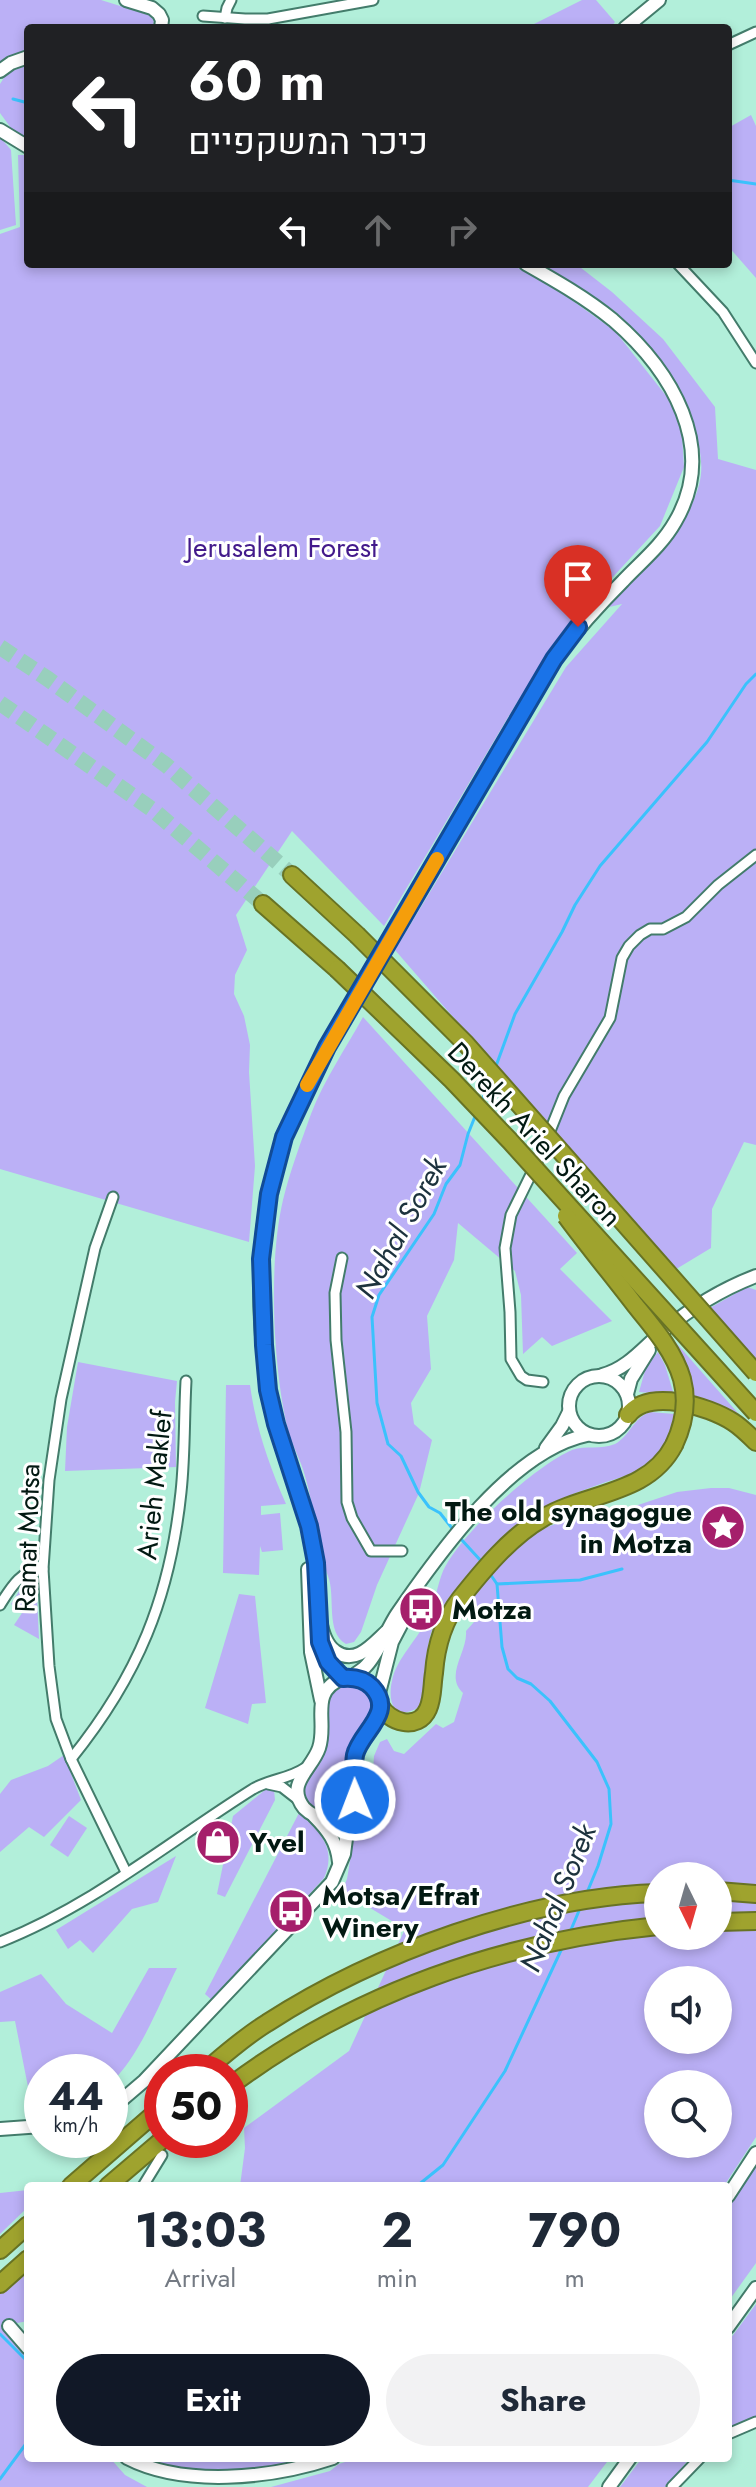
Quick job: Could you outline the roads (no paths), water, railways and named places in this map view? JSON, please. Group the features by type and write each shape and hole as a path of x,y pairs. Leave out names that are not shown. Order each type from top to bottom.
{"highway":[{"name":"Derekh Ariel Sharon","path":"292,875 466,1044 756,1373"},
{"name":"Derekh Ariel Sharon","path":"263,904 337,969 452,1080 756,1413"},
{"path":"379,1701 386,1714 400,1722 413,1722 425,1715 430,1703 435,1656 441,1635 451,1613 467,1591 518,1536 543,1518 645,1477 663,1461 680,1432 685,1410 684,1388 675,1362 651,1325 510,1141"},
{"path":"628,1415 640,1405 656,1401 699,1406 733,1422 756,1442"},
{"path":"732,1892 756,1894"},
{"path":"226,2054 278,2016 343,1980 408,1951 462,1932 579,1900 644,1894"},
{"path":"732,1922 756,1921"},
{"path":"248,2073 293,2042 376,2000 435,1976 495,1956 556,1941 644,1927"},
{"path":"76,2182 144,2123"},
{"path":"114,2182 148,2158"},
{"path":"0,2250 24,2229"},
{"path":"0,2284 24,2263"}],"main road":[{"path":"126,0 156,11 162,24"},
{"path":"630,24 659,0"},
{"path":"0,71 24,58"},
{"path":"0,130 24,145"},
{"path":"379,1701 366,1682 343,1678 338,1674 325,1655 320,1636 313,1546 268,1390 261,1259 269,1194 284,1137 327,1047 554,659 578,627 660,543 674,525 690,488 693,451 690,432 674,395 662,377 639,346 612,320 565,286 533,268"},
{"path":"587,1435 574,1424 569,1412 569,1398 583,1380 617,1371 663,1331 716,1294 756,1276"},
{"path":"321,1700 331,1685 349,1678 368,1665 386,1632 469,1519 511,1477 565,1441 587,1435 601,1437 621,1427 628,1415 627,1394 637,1368 663,1331"},
{"path":"597,1376 613,1379 627,1394"},
{"path":"539,1457 557,1435 569,1412"},
{"path":"298,1490 308,1565 311,1652 321,1700 321,1737 316,1754 298,1782 300,1801 335,1842 339,1869"},
{"path":"128,2095 326,1889 339,1869 350,1808 357,1791 355,1753 378,1718 392,1642 423,1580"},
{"path":"319,1608 325,1639 339,1654 360,1654 386,1632"},
{"path":"312,1814 334,1817 350,1808"},
{"path":"0,2129 24,2127"},
{"path":"732,2190 756,2153"},
{"path":"732,2321 756,2288"},
{"path":"9,2326 24,2343"},
{"path":"132,2462 163,2479 203,2486 257,2480 319,2462"},
{"path":"609,2487 627,2462"}],"street":[{"path":"225,18 231,0"},
{"path":"203,16 276,18 373,0"},
{"path":"732,43 756,32"},
{"path":"682,268 723,312 756,363"},
{"path":"543,1382 521,1376 511,1359 505,1248 511,1215 540,1156 564,1096 610,1018 622,958 629,946 650,929 663,929 686,917 718,885 756,855"},
{"name":"Ramat Motsa","path":"113,1197 95,1248 61,1399 49,1480 43,1569 51,1694 56,1719 71,1759 126,1872"},
{"path":"342,1258 335,1308 346,1432 347,1502 352,1518 371,1551 402,1551"},
{"name":"Arieh Maklef","path":"71,1759 102,1719 132,1670 147,1639 166,1581 181,1492 186,1381"},
{"path":"0,1605 24,1574 43,1569"},
{"path":"0,1942 30,1930 89,1897 257,1787 308,1767"},
{"path":"257,1787 278,1785 300,1801"},
{"path":"145,2182 157,2158"},
{"path":"732,2432 756,2422"},
{"path":"672,2487 696,2462"}],"waterway":[{"path":"13,99 24,102"},
{"path":"732,181 756,184"},
{"name":"Nahal Sorek","path":"496,1066 515,1014 600,866 707,742 756,674"},
{"name":"Nahal Sorek","path":"481,1103 490,1081"},
{"name":"Nahal Sorek","path":"455,1532 440,1513 429,1507 418,1492 401,1456 388,1444 377,1403 372,1317 379,1295 434,1214 446,1184 460,1165 476,1114"},
{"name":"Nahal Sorek","path":"460,1538 482,1562"},
{"path":"497,1584 580,1580 622,1569"},
{"name":"Nahal Sorek","path":"488,1571 497,1584 502,1647 508,1669 550,1701 597,1762 609,1789 611,1824 586,1895"},
{"name":"Nahal Sorek","path":"570,1932 581,1906"},
{"name":"Nahal Sorek","path":"422,2182 443,2165 505,2071 563,1946"},
{"path":"0,2334 24,2358"},
{"name":"Nahal Sorek","path":"0,2479 24,2446"}],"tunnel":[{"path":"0,647 166,765 292,875"},
{"path":"0,703 153,810 263,904"}],"place":[{"name":"The old synagogue in Motza","path":"723,1527"},
{"name":"Motza","path":"421,1609"},
{"name":"Yvel","path":"218,1842"},
{"name":"Motsa/Efrat Winery","path":"291,1911"}],"park label":[{"name":"Jerusalem Forest","path":"282,547"}]}
